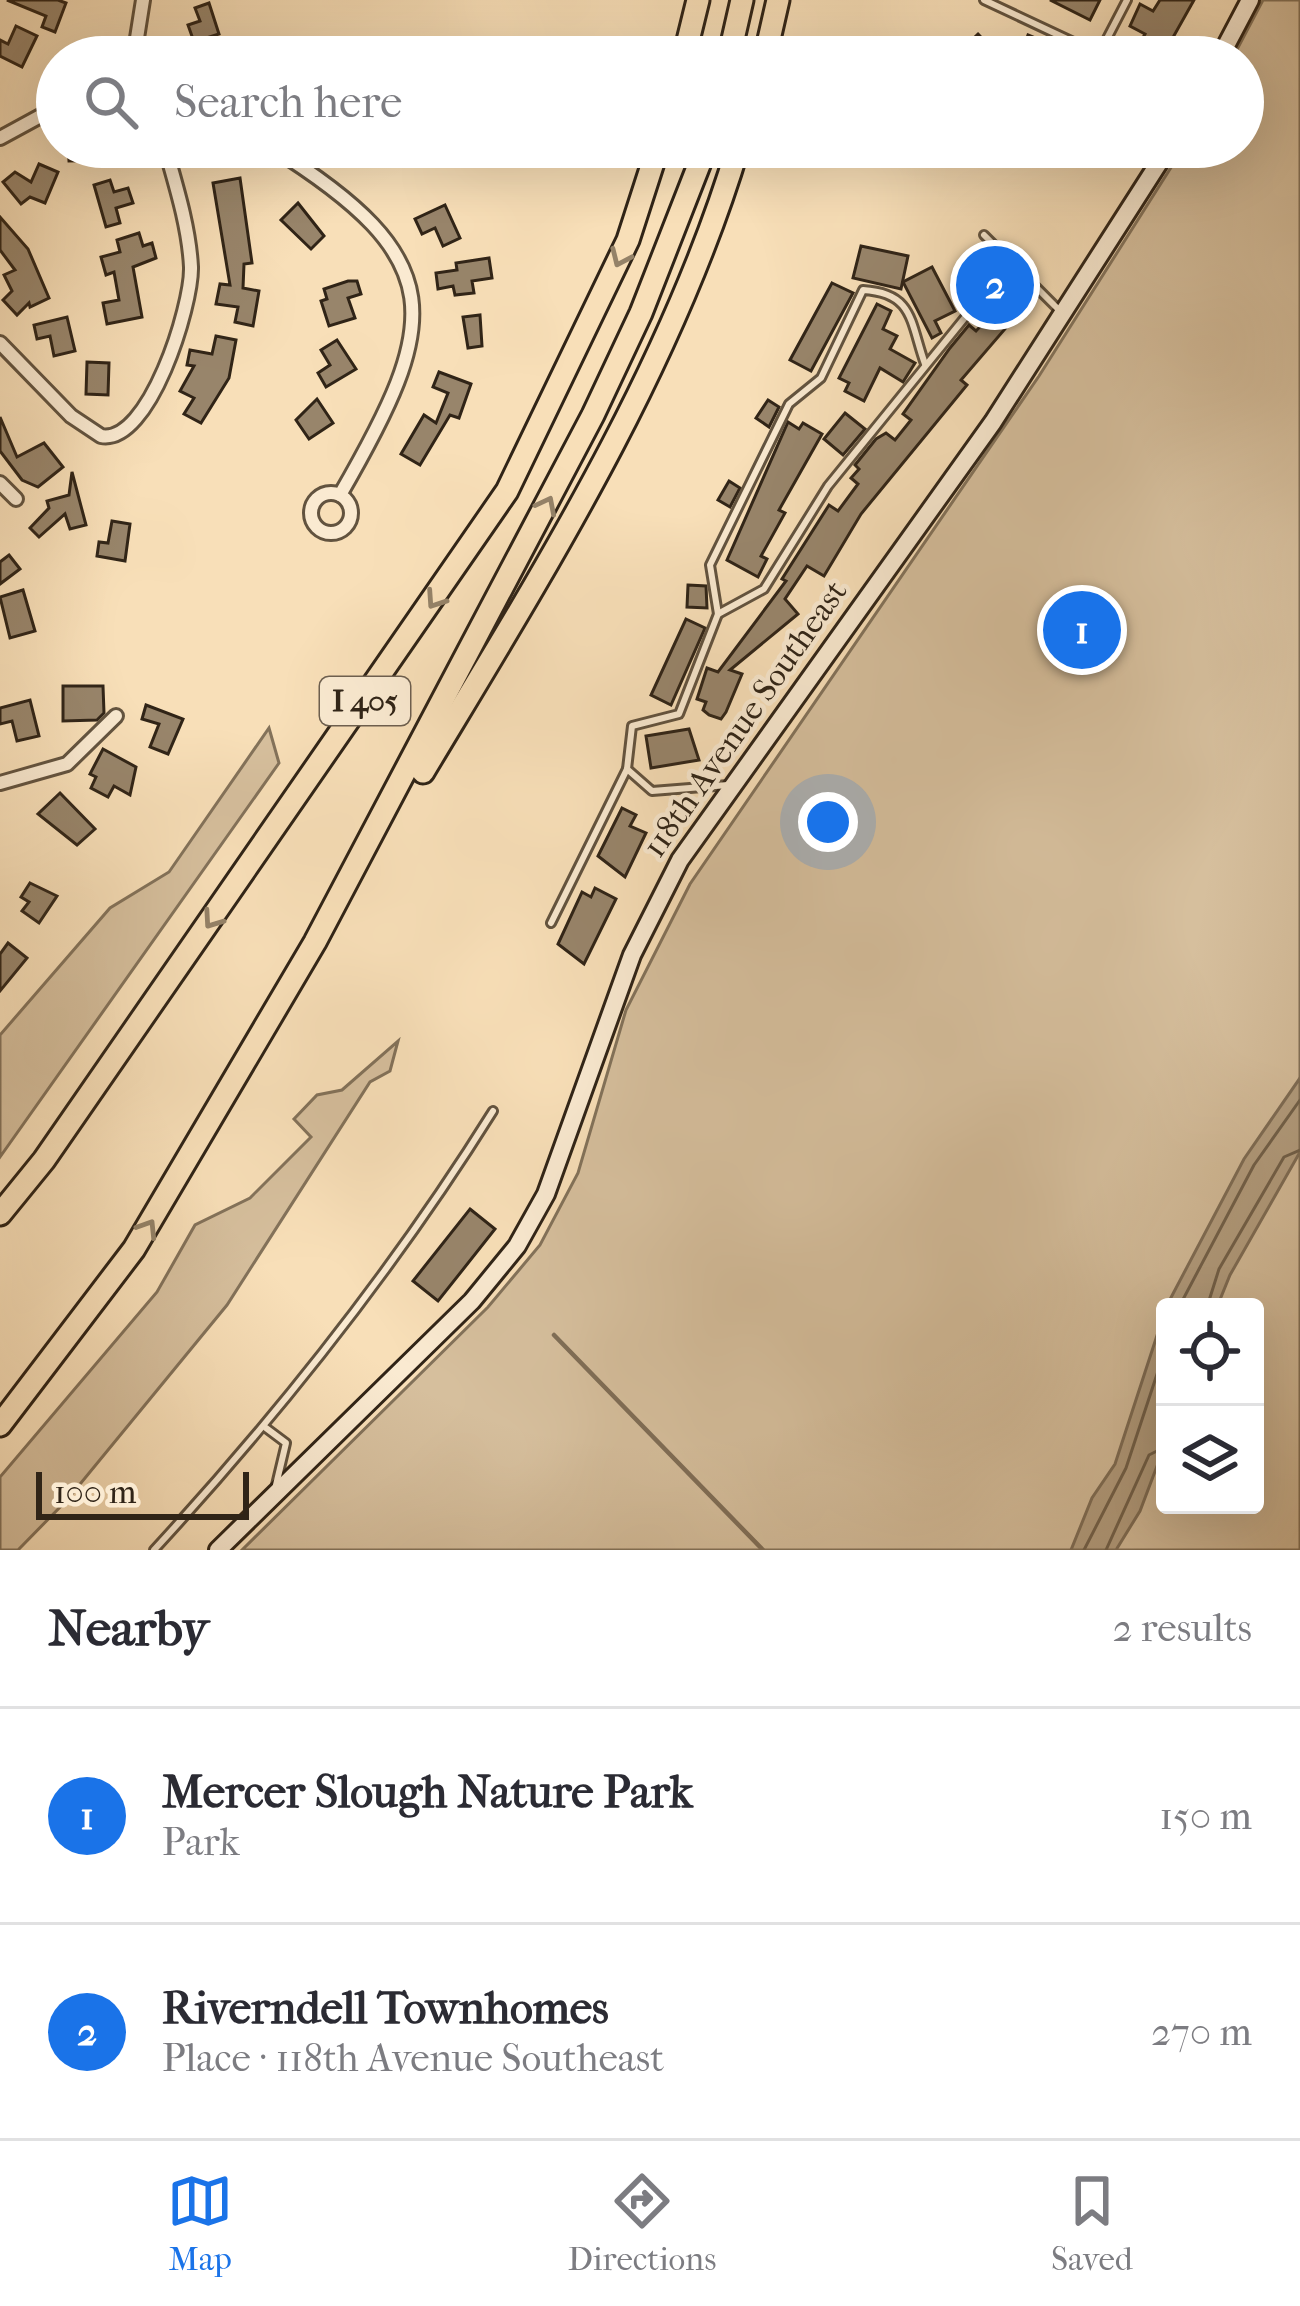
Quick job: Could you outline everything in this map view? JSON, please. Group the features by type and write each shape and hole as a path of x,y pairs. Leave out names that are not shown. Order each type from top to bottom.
{"highway":[{"path":"689,36 698,0"},
{"path":"734,36 742,0"},
{"path":"770,36 778,0"},
{"name":"I 405","path":"0,1214 83,1105 507,491 628,240 651,168"},
{"name":"I 405","path":"0,1425 134,1250 316,942 593,415 668,248 698,168"},
{"path":"316,942 568,525 670,322 730,168"}],"street":[{"path":"137,36 143,0"},
{"path":"1231,36 1250,0"},
{"path":"0,138 36,118"},
{"path":"0,343 71,416 113,438 144,413 184,308 191,272 169,168"},
{"path":"302,168 358,205 409,278 405,367 388,410 340,495"},
{"name":"118th Avenue Southeast","path":"218,1550 472,1301 517,1246 546,1194 641,934 730,784 939,499 1064,315 1155,168"},
{"path":"0,483 16,499"},
{"path":"0,783 68,764 116,716"}],"lane":[{"path":"983,0 1060,36"},
{"path":"1108,36 1127,0"},
{"path":"984,235 1064,315"},
{"path":"551,923 627,769 632,726 679,714 718,614 710,565 789,404 820,379 863,290 890,292 903,300 925,364"},
{"path":"718,614 764,589 828,487 967,315"},
{"path":"627,769 652,791 730,784"},
{"path":"154,1550 266,1428 346,1316 416,1234 493,1112"},
{"path":"266,1428 286,1443 274,1495"}],"shaded area":[{"path":"1263,0 1300,0 1300,1550 242,1550 488,1307 540,1245 578,1173 626,1010 690,884 1039,376 1171,168 1264,168 1264,36 1244,36"},
{"path":"269,728 279,763 0,1157 0,1035 110,908 169,872"},
{"path":"398,1041 390,1071 370,1082 227,1305 67,1500 18,1550 0,1550 0,1477 157,1292 195,1225 250,1198 311,1137 294,1119 317,1095 342,1090"}],"water":[{"path":"1300,1078 1300,1152 1221,1298 1171,1298 1244,1159"},
{"path":"1156,1339 1156,1469 1140,1511 1116,1550 1071,1550 1092,1498 1115,1464"}],"building":[{"path":"7,0 66,3 55,32 42,27 46,16"},
{"path":"1050,0 1100,0 1090,20"},
{"path":"1160,0 1194,0 1174,36 1144,36 1130,26 1140,4 1153,11"},
{"path":"209,3 219,34 192,36 188,25 200,21 195,8"},
{"path":"16,26 37,36 22,67 0,56 0,40 8,44"},
{"path":"37,168 58,172 45,203 30,197 21,204 3,182 15,172 31,182"},
{"path":"240,178 252,263 244,264 243,288 259,291 253,326 235,322 238,307 216,304 220,284 230,285 213,183"},
{"path":"110,180 114,192 128,188 133,203 116,208 120,223 106,227 94,185"},
{"path":"298,203 324,236 311,249 281,220"},
{"path":"445,205 460,238 443,246 435,228 422,234 415,219"},
{"path":"0,217 28,249 49,298 30,307 29,303 17,315 3,300 12,291 4,275 15,270 0,250"},
{"path":"139,233 143,246 152,243 156,258 133,267 142,317 107,324 103,303 119,300 114,272 106,275 101,257 120,252 117,240"},
{"path":"861,246 908,256 901,289 853,278"},
{"path":"978,250 1029,301 961,380 967,385 861,514 824,576 807,566 785,599 798,614 730,670 742,674 726,712 721,719 709,715 703,710 706,702 697,699 707,668 718,672 786,581 782,579 829,505 838,511 858,484 851,478 859,469 855,465 876,439 886,433 895,440 911,420 903,414 950,348 969,325 976,331 999,306 992,299 1004,286 988,294 962,268"},
{"path":"489,258 492,278 472,281 474,293 455,295 453,286 438,289 436,273 457,270 456,263"},
{"path":"932,267 955,311 935,321 941,333 932,338 903,282"},
{"path":"357,281 361,294 348,298 355,318 329,326 321,301 327,299 324,289"},
{"path":"832,283 853,293 811,371 790,360"},
{"path":"877,304 891,311 883,329 897,336 890,349 915,363 903,382 880,368 864,401 845,391 849,383 839,378"},
{"path":"480,315 482,346 468,348 463,317"},
{"path":"67,317 75,351 54,356 50,336 37,339 34,325"},
{"path":"216,336 236,340 229,378 201,423 184,414 194,398 180,391 194,366 187,365 190,350 212,354"},
{"path":"337,340 356,369 326,387 318,373 330,365 321,350"},
{"path":"87,362 109,363 108,395 86,394"},
{"path":"439,372 471,384 459,418 450,415 420,465 401,454 424,415 436,423 448,393 433,387"},
{"path":"317,399 333,423 309,439 296,420"},
{"path":"768,400 779,407 769,427 756,418"},
{"path":"845,413 865,429 843,455 824,439"},
{"path":"0,417 17,457 44,443 63,467 38,487 22,480 0,451"},
{"path":"788,422 799,429 803,423 822,434 779,510 785,513 761,556 767,559 758,577 727,560"},
{"path":"72,472 86,525 70,529 65,514 39,537 30,528 49,508 47,501 69,495"},
{"path":"729,481 740,488 730,507 718,500"},
{"path":"112,521 130,524 125,561 97,556 99,542 108,543"},
{"path":"9,555 20,569 0,584 0,562"},
{"path":"688,585 706,586 707,608 687,607"},
{"path":"23,590 35,631 10,638 0,597"},
{"path":"686,619 705,628 671,705 651,695"},
{"path":"63,686 103,686 104,713 97,720 63,721"},
{"path":"30,700 39,736 17,741 12,721 0,724 0,708"},
{"path":"146,705 183,719 168,754 150,747 159,724 142,719"},
{"path":"689,729 699,760 651,768 646,736"},
{"path":"103,749 136,767 130,795 114,786 108,797 91,788 96,777 90,774"},
{"path":"60,793 95,829 77,845 38,814"},
{"path":"622,808 636,815 630,826 646,833 625,877 598,856"},
{"path":"30,883 57,896 39,923 22,911 29,902 21,897"},
{"path":"595,888 616,899 584,964 558,944 582,892 591,897"},
{"path":"8,943 27,958 0,991 0,954"},
{"path":"470,1209 495,1229 438,1301 413,1281"}],"waterway":[{"path":"554,1335 763,1550"}],"place":[{"name":"Riverndell Townhomes","path":"995,285"},
{"name":"Mercer Slough Nature Park","path":"1082,630"}]}
